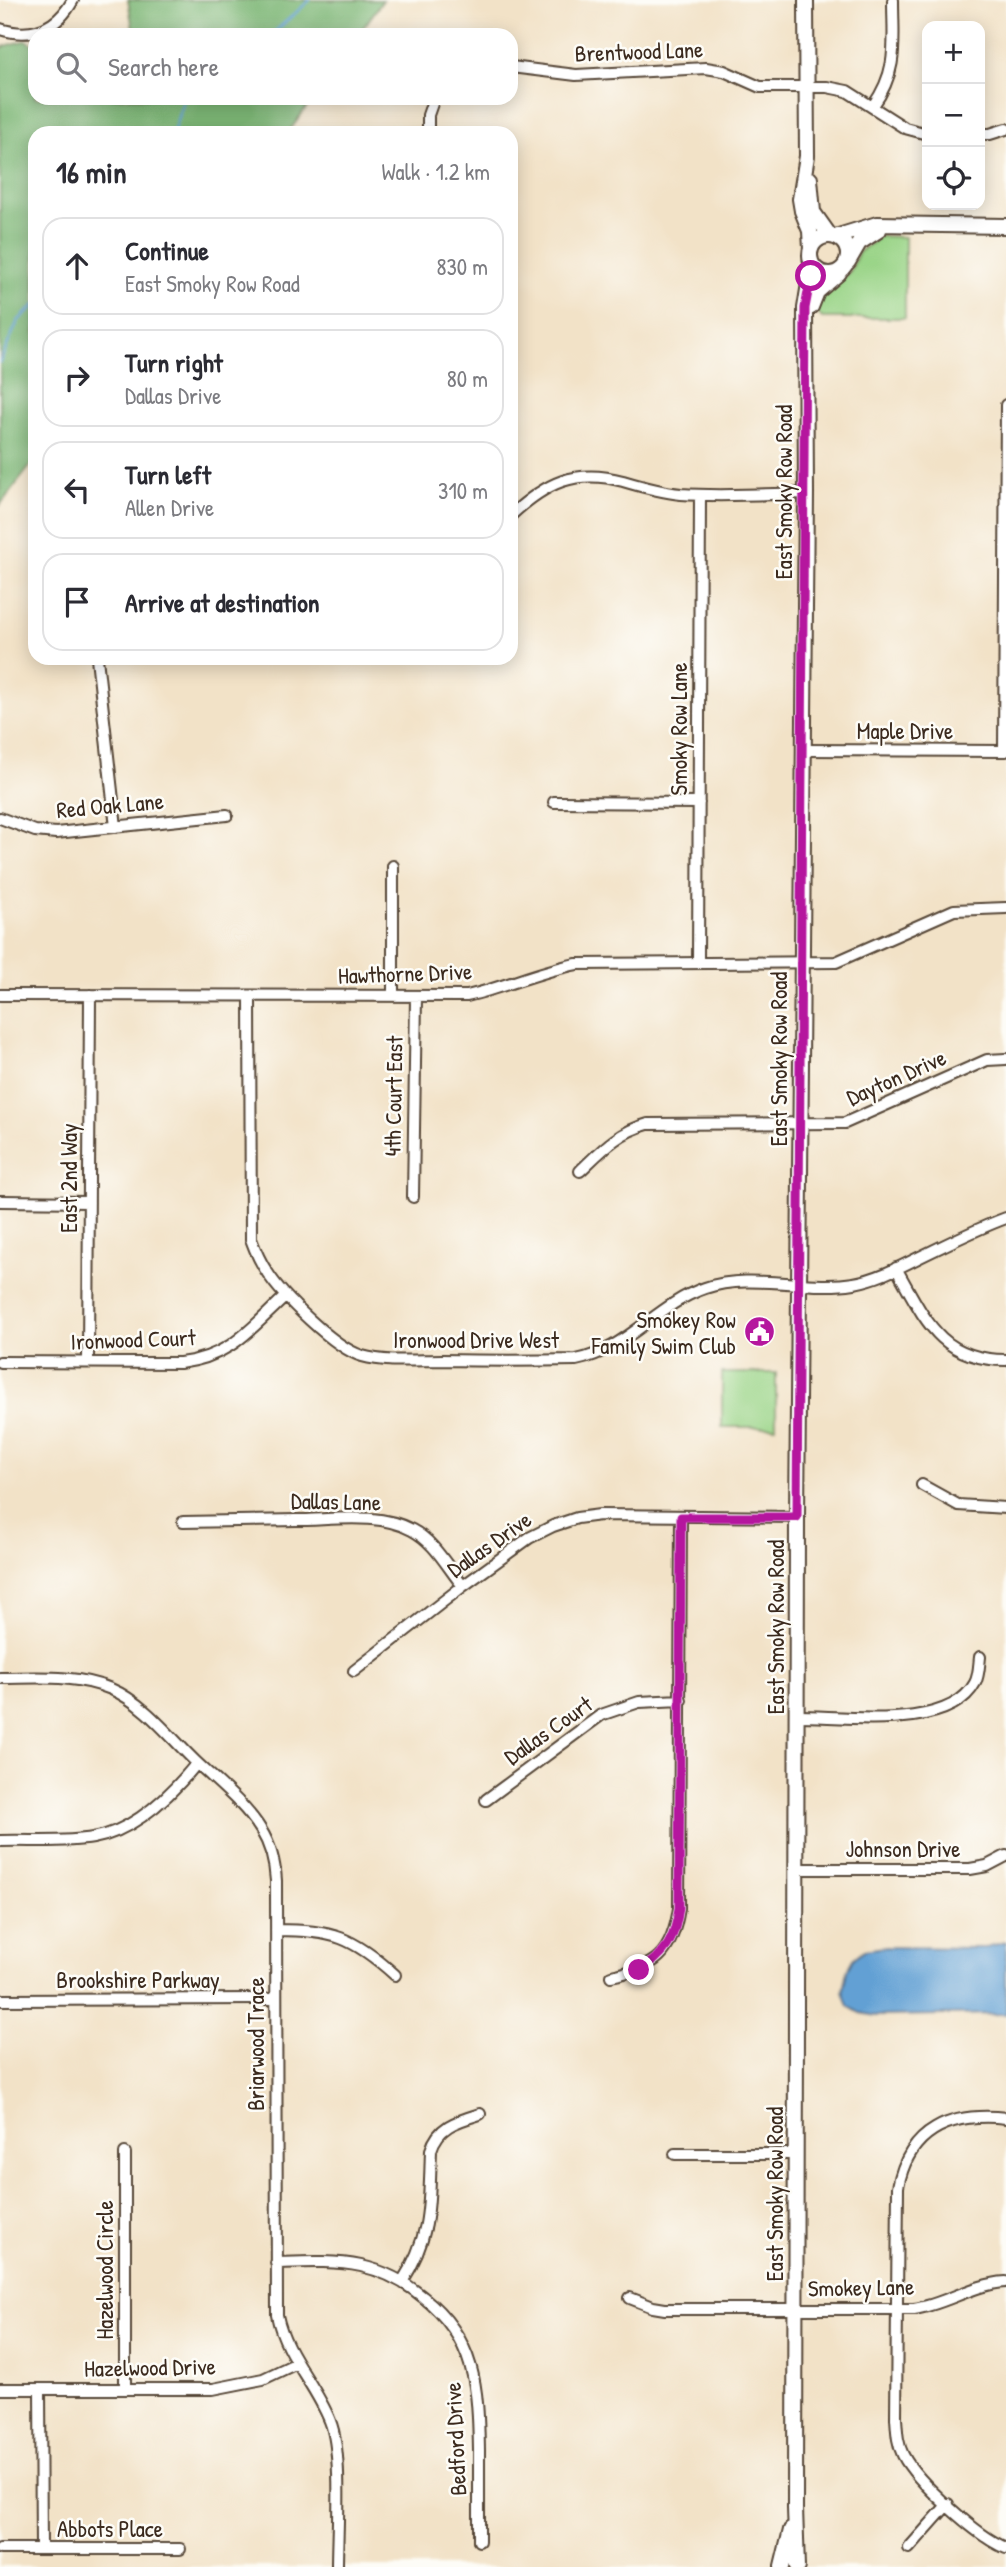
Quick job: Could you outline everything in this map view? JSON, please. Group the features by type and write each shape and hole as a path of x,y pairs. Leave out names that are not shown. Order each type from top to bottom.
{"street":[{"path":"48,28 59,21 74,0"},
{"path":"806,0 807,164 813,212 832,236 847,247 843,268 824,274 812,265 809,227 800,199 807,164"},
{"path":"873,106 884,90 891,69 892,0"},
{"path":"0,29 28,34"},
{"name":"Brentwood Lane","path":"518,68 576,75 706,68 724,71 755,86 842,89 905,128 922,133"},
{"path":"428,126 431,105"},
{"path":"985,134 1006,129"},
{"path":"811,249 816,241 877,224 1006,226"},
{"name":"East Smoky Row Road","path":"807,326 817,292 843,268 856,245 864,238 894,225"},
{"name":"East Smoky Row Road","path":"795,2508 797,1517 806,494 805,308 812,265"},
{"path":"1005,751 1006,405"},
{"path":"518,509 537,492 556,483 598,476 664,492 700,495 806,494"},
{"name":"Smoky Row Lane","path":"698,962 700,495"},
{"path":"98,665 116,827"},
{"name":"Maple Drive","path":"803,750 1005,751"},
{"path":"554,802 699,803"},
{"name":"Red Oak Lane","path":"0,818 36,831 56,833 227,815"},
{"path":"393,866 393,996"},
{"name":"Hawthorne Drive","path":"0,995 467,996 577,964 836,962 954,910 1006,908"},
{"name":"East 2nd Way","path":"88,1362 90,995"},
{"name":"Ironwood Drive West","path":"250,996 251,1239 268,1274 286,1296 346,1350 376,1359 576,1360 592,1357 614,1347 677,1302 703,1288 726,1284 854,1283 896,1269 1006,1218"},
{"name":"4th Court East","path":"414,1197 416,997"},
{"name":"Dayton Drive","path":"580,1171 610,1141 630,1129 648,1124 845,1123 987,1060 1006,1059"},
{"path":"0,1201 89,1202"},
{"path":"896,1269 923,1316 949,1346 978,1358 1006,1360"},
{"name":"Ironwood Court","path":"0,1362 180,1363 209,1357 233,1345 286,1296"},
{"path":"922,1485 958,1505 1006,1508"},
{"name":"Dallas Drive","path":"354,1671 463,1586 529,1538 553,1525 577,1518 600,1516 797,1517"},
{"path":"611,1976 639,1970 656,1961 669,1944 676,1928 679,1908 681,1517"},
{"name":"Dallas Lane","path":"183,1522 358,1519 389,1522 423,1537 463,1586"},
{"path":"798,1716 906,1717 936,1713 958,1701 971,1689 977,1680 980,1657"},
{"name":"Briarwood Trace","path":"0,1678 83,1680 125,1696 251,1816 269,1845 275,1863 276,1881 276,2315 282,2336 331,2423 337,2456 337,2567"},
{"name":"Dallas Court","path":"486,1800 601,1715 639,1702 681,1700"},
{"path":"0,1840 66,1840 106,1835 136,1821 197,1763"},
{"name":"Johnson Drive","path":"798,1869 970,1869 987,1866 1006,1856"},
{"path":"276,1930 315,1931 345,1938 373,1955 395,1975"},
{"name":"Brookshire Parkway","path":"0,2000 276,1999"},
{"path":"402,2282 418,2254 428,2217 433,2143 443,2129 456,2121 480,2114"},
{"path":"1006,2118 953,2120 920,2140 906,2159 898,2187 897,2310 897,2440 911,2467 948,2504 982,2535 1006,2548"},
{"name":"Hazelwood Circle","path":"125,2153 125,2388"},
{"path":"675,2154 796,2154"},
{"name":"Bedford Drive","path":"276,2263 346,2264 380,2271 402,2282 433,2304 455,2330 467,2351 478,2402 479,2541"},
{"name":"Smokey Lane","path":"630,2298 665,2309 897,2310 931,2306 982,2285 1006,2282"},
{"name":"Hazelwood Drive","path":"0,2389 213,2389 263,2379 297,2363"},
{"name":"Abbots Place","path":"40,2389 41,2549"},
{"path":"909,2547 948,2504"},
{"path":"782,2567 795,2508"},
{"path":"795,2508 797,2567"},
{"name":"Abbots Place","path":"0,2549 180,2549"}],"green space":[{"path":"128,0 383,0 363,28 133,28"},
{"path":"28,41 28,105 308,105 293,126 28,126 28,469 0,505 0,50 5,46"},
{"path":"880,236 905,237 905,318 822,318 814,308 830,286 850,272 858,253"},
{"path":"722,1373 776,1373 776,1427 722,1427"}],"water":[{"path":"1006,1942 1006,2014 876,2016 860,2013 848,2006 843,1991 847,1970 853,1959 864,1950 884,1947 982,1948"}],"waterway":[{"path":"279,28 310,0"},
{"path":"175,126 182,105"},
{"path":"0,362 18,321 28,312"}],"place":[{"name":"Smokey Row Family Swim Club","path":"759,1332"}],"route":[{"path":"639,1970 656,1961 669,1944 676,1928 679,1908 681,1517 797,1517 806,494 805,308 811,276"}]}
